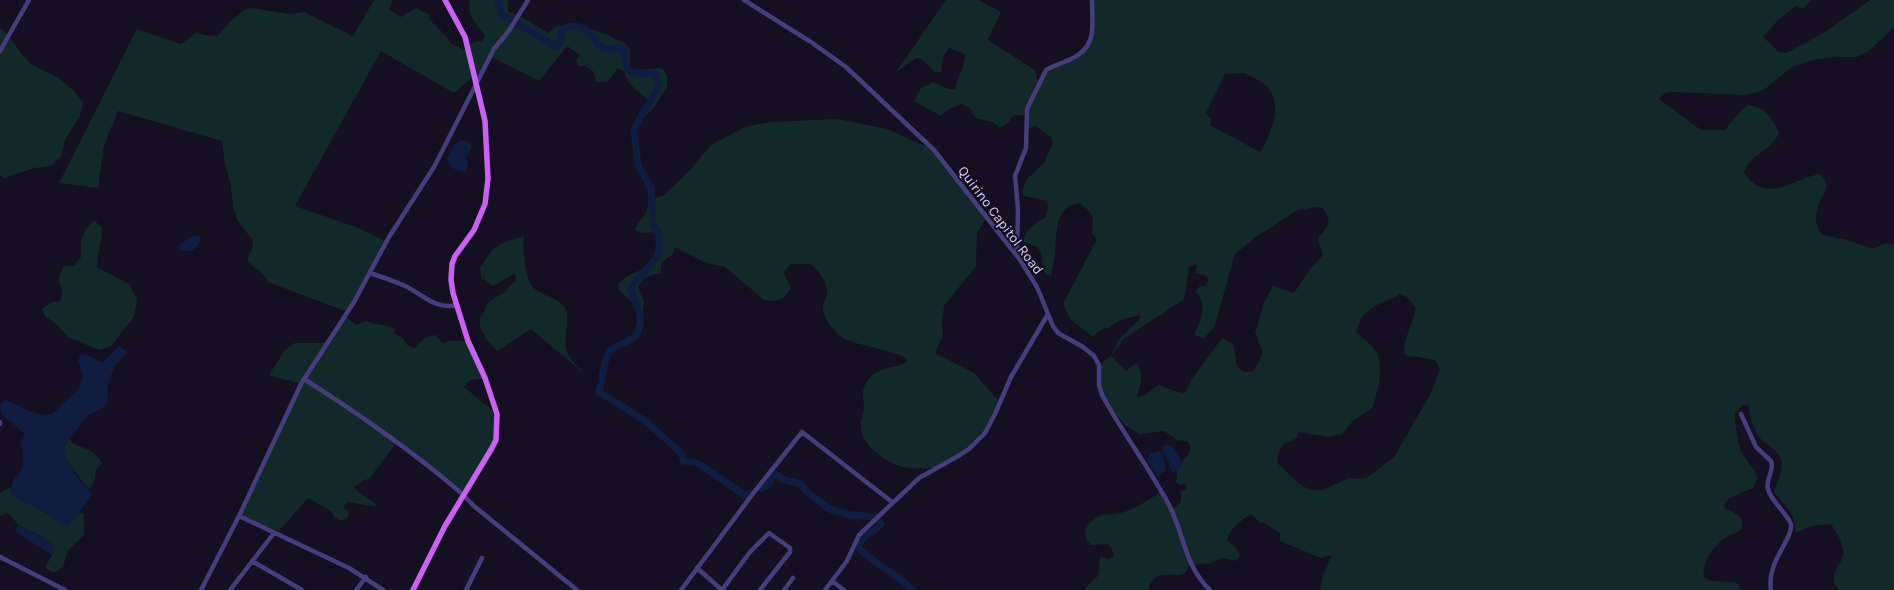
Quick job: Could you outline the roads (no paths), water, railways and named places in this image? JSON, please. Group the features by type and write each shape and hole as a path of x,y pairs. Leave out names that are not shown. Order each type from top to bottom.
{"main road":[{"path":"414,590 441,532 462,493 480,470 496,440 497,414 485,378 468,341 451,280 452,264 455,256 474,230 482,214 488,179 485,121 465,37 445,0"}],"street":[{"path":"0,51 29,0"},
{"path":"201,590 239,516 290,406 304,380 351,307 389,237 434,167 494,48 511,27 528,0"},
{"name":"Quirino Capitol Road","path":"744,0 811,42 846,67 934,150 1020,260 1037,286 1048,314 1058,333 1083,347 1094,356 1099,366 1099,385 1102,395 1168,504 1190,564 1197,577 1210,590"},
{"path":"1020,260 1017,248 1018,209 1015,176 1026,148 1027,109 1046,70 1073,58 1086,50 1092,38 1092,0"},
{"path":"370,273 403,285 431,303 448,307 457,305"},
{"path":"825,590 847,561 859,535 892,502 919,478 960,456 972,447 985,433 1011,377 1048,314"},
{"path":"304,380 380,429 432,468 462,493 474,506 577,590"},
{"path":"1741,414 1756,447 1772,461 1768,490 1791,524 1791,530 1779,552 1770,575 1771,590"},
{"path":"681,590 755,491 802,432 892,502"},
{"path":"239,516 328,557 366,577 382,590"},
{"path":"230,590 274,532"},
{"path":"697,568 722,590 750,552 769,533 790,548 790,552 760,590"},
{"path":"0,557 65,590"},
{"path":"466,590 482,558"},
{"path":"252,561 295,588 302,590"},
{"path":"356,590 366,577"},
{"path":"784,590 793,578"},
{"path":"832,581 844,590"}],"water":[{"path":"461,140 470,143 472,147 466,157 468,164 466,171 461,172 450,167 447,158 454,145"},
{"path":"194,235 200,237 201,240 195,249 193,251 180,250 179,245"},
{"path":"119,346 127,351 116,364 109,380 107,389 108,401 106,406 87,416 66,443 65,454 70,466 92,494 68,526 64,525 44,511 12,495 14,478 20,472 23,464 23,455 20,443 25,434 1,414 0,404 6,400 35,413 47,415 52,414 79,389 83,376 78,360 81,355 86,354 100,362 103,362"},
{"path":"1166,444 1174,449 1182,462 1177,472 1172,472 1168,460 1162,451 1163,446"},
{"path":"1160,451 1163,455 1166,470 1157,477 1146,459 1151,453"},
{"path":"18,525 53,543 55,548 52,555 16,532 15,531"}],"waterway":[{"path":"498,0 501,14 557,47 560,42 562,30 568,27 579,26 588,31 598,45 607,49 622,49 626,53 626,61 629,71 656,74 659,87 637,123 634,131 638,165 651,188 653,224 659,235 659,254 644,273 636,280 631,289 640,312 639,329 636,336 614,348 608,354 604,364 599,392 644,420 682,454 683,461 699,464 746,496 750,493"},
{"path":"761,489 770,483 771,477 776,474 784,480 801,484 806,491 829,509 851,515 861,515 875,518"},
{"path":"878,521 881,524 879,527 866,535 858,547 871,559 907,584 913,590"}]}
